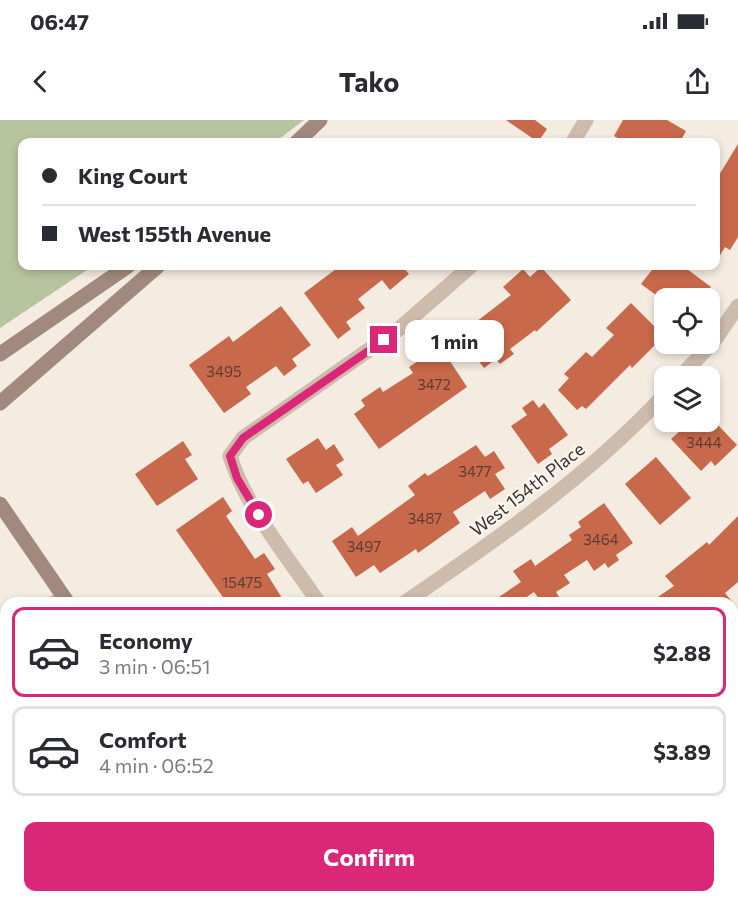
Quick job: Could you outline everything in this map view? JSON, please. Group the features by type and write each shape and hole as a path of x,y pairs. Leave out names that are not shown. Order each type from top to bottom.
{"main road":[{"path":"301,138 320,120"},
{"path":"0,354 122,270"},
{"path":"0,403 153,270"},
{"path":"0,504 64,597"}],"street":[{"path":"575,138 586,120"},
{"path":"315,597 248,498 237,478 230,456 243,438 400,328 466,270"},
{"path":"690,366 714,341 738,306"},
{"name":"West 154th Place","path":"412,597 551,497 633,429 654,405"}],"green space":[{"path":"0,120 304,120 280,138 18,138 18,270 87,270 0,328"}],"building":[{"path":"506,120 535,120 547,129 541,138 532,138"},
{"path":"623,120 667,120 686,131 682,138 618,138 614,136"},
{"path":"738,144 738,237 730,250 725,247 720,255 720,173"},
{"path":"335,270 406,270 409,274 390,290 382,280 358,299 365,308 346,322 351,329 338,339 304,293"},
{"path":"522,270 530,277 538,270 544,270 571,300 536,332 535,330 510,349 514,354 500,364 496,359 484,368 459,335 511,295 503,287"},
{"path":"652,270 688,270 711,287 654,288 654,294 641,284"},
{"path":"631,303 654,326 654,346 632,368 630,365 586,409 582,406 577,410 558,390 569,378 564,374 586,352 592,357 614,335 606,328"},
{"path":"281,306 311,345 292,359 297,366 284,376 276,366 246,387 251,394 224,413 189,365 229,336 233,342"},
{"path":"440,346 467,387 379,449 354,414 365,406 361,400 380,387 383,392 413,373 409,367"},
{"path":"533,400 539,408 544,403 568,435 549,449 552,454 538,464 511,426 527,415 522,408"},
{"path":"720,427 737,445 715,466 711,461 701,471 671,439 679,432 720,432"},
{"path":"318,438 326,450 334,444 344,460 336,465 343,475 316,493 308,481 303,484 286,459"},
{"path":"183,441 192,455 185,459 198,479 157,506 135,474"},
{"path":"476,445 485,457 494,451 505,468 495,474 505,489 490,499 485,491 453,512 460,523 418,553 416,549 380,573 374,565 356,577 332,541 352,527 358,536 415,495 408,486 425,473 428,476"},
{"path":"656,457 691,498 660,525 625,484"},
{"path":"223,497 232,511 226,516 255,559 264,553 275,569 267,574 281,597 223,597 176,530"},
{"path":"604,503 633,543 616,555 619,560 608,568 605,563 594,571 587,560 564,575 570,583 556,592 559,597 538,597 534,592 527,597 499,597 521,582 513,571 531,559 535,566 572,540 569,535 581,527 578,522"},
{"path":"738,516 738,582 725,593 728,597 658,597 674,586 665,576 707,542 709,545"}],"route":[{"path":"259,515 237,478 230,456 243,438 384,340"}]}
